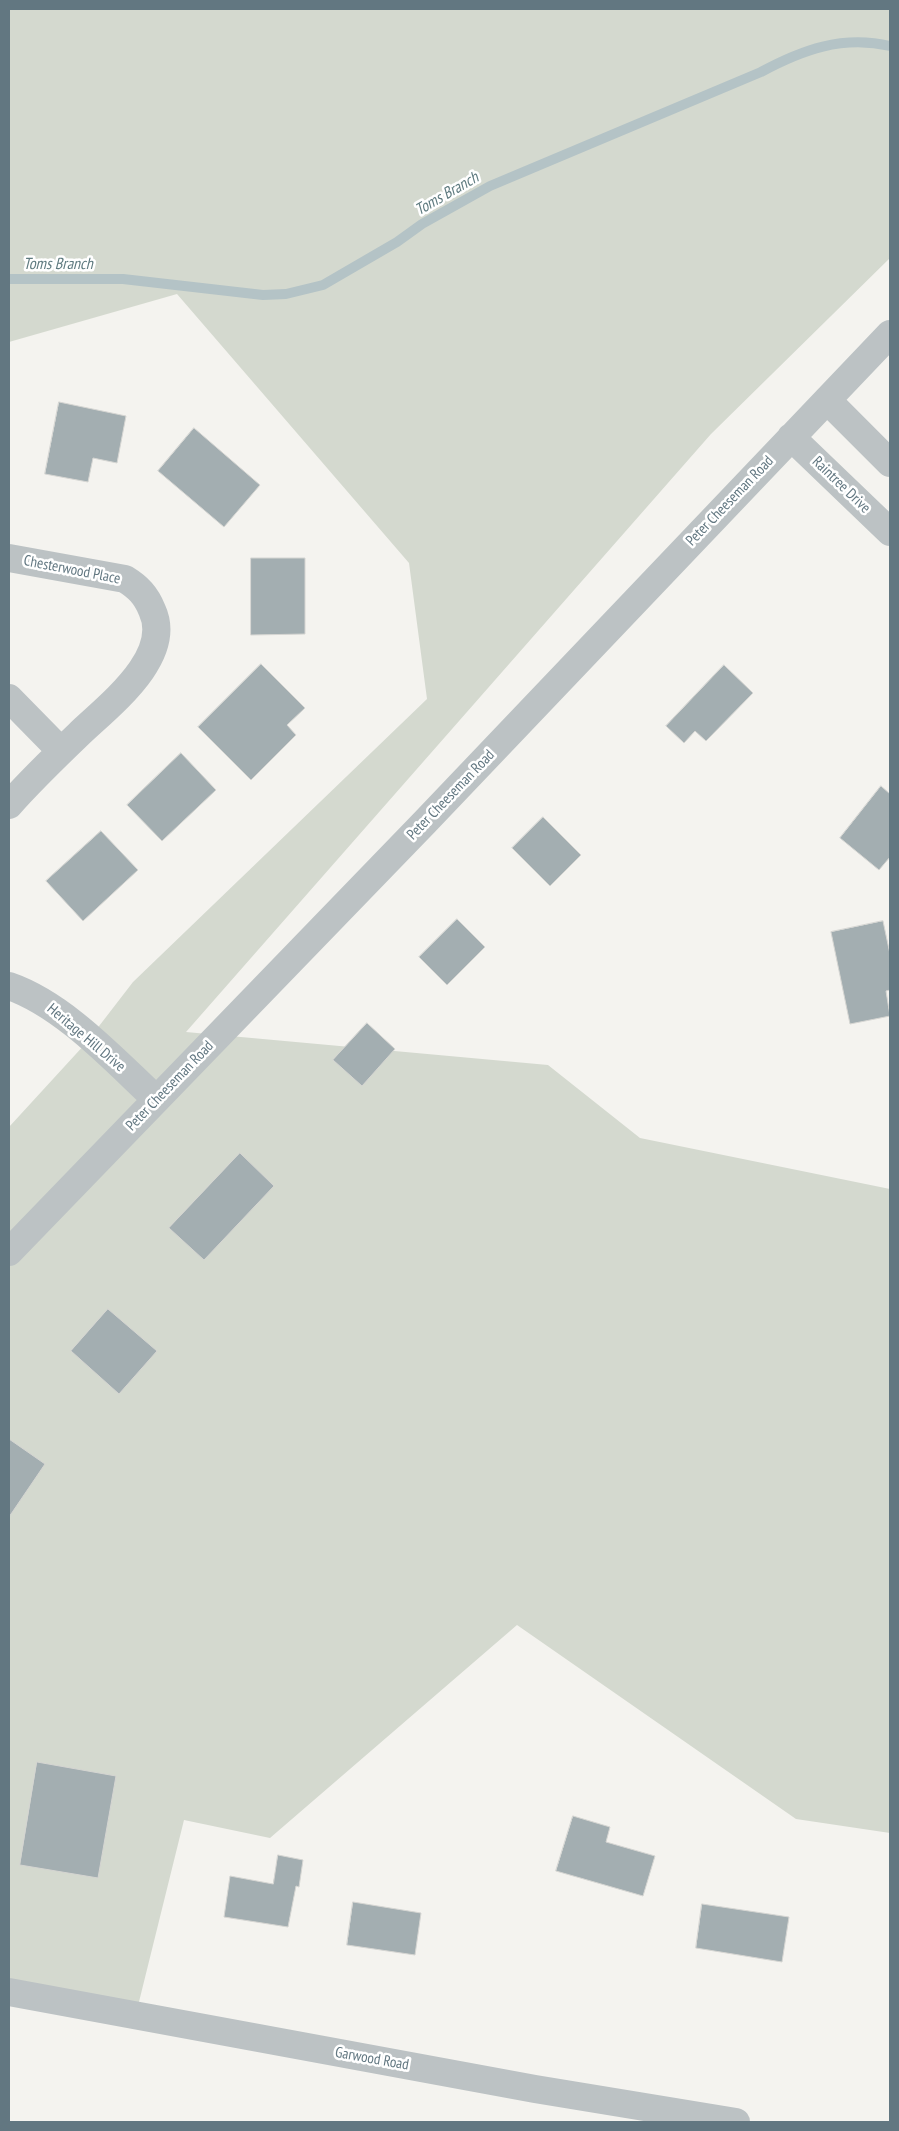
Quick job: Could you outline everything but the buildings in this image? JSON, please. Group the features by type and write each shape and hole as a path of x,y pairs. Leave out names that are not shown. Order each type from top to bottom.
{"street":[{"name":"Peter Cheeseman Road","path":"9,1252 425,822 890,334"},
{"path":"827,400 890,463"},
{"name":"Raintree Drive","path":"791,437 890,532"},
{"name":"Chesterwood Place","path":"9,558 125,579 144,594 155,616 156,631 153,647 137,676 9,805"},
{"path":"9,698 61,751"},
{"name":"Heritage Hill Drive","path":"9,986 35,997 62,1014 156,1099"},
{"name":"Garwood Road","path":"9,1992 535,2090 736,2122"}],"shaded area":[{"path":"9,9 890,9 890,258 711,434 186,1032 548,1065 640,1138 890,1189 890,1833 796,1819 517,1625 270,1838 184,1820 133,2026 9,2002 9,1127 86,1043 133,982 427,699 409,563 177,294 9,342"}],"waterway":[{"name":"Toms Branch","path":"9,279 123,279 263,295 286,294 323,285 397,242 422,224 490,186 761,72 792,57 823,47 855,42 890,46"}]}
